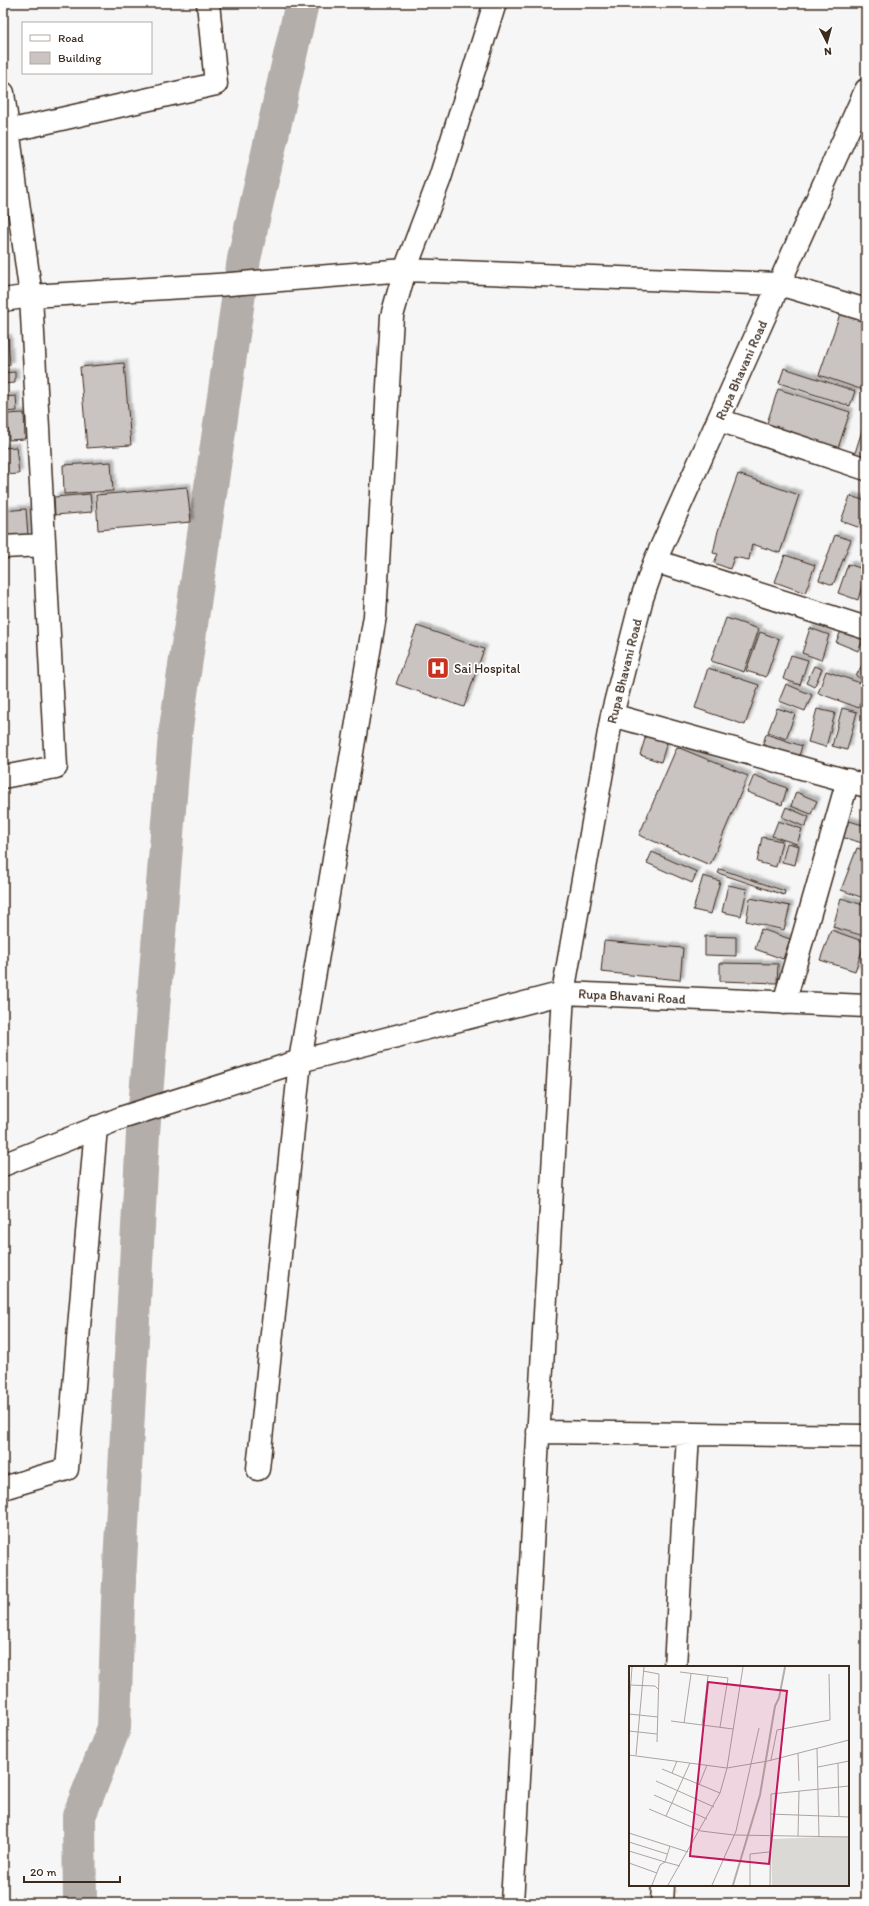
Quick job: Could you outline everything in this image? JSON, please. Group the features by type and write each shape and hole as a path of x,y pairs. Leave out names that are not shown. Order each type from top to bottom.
{"street":[{"path":"8,131 216,84 208,3"},
{"path":"258,1469 300,1062 376,616 392,316 405,270 440,178 495,3"},
{"name":"Rupa Bhavani Road","path":"866,90 655,561 642,598 612,715 563,992 866,1006"},
{"path":"3,93 31,296 56,767 3,777"},
{"path":"3,300 31,296 217,285 405,270 779,284 866,310"},
{"path":"718,420 866,469"},
{"path":"3,547 44,545"},
{"path":"655,561 866,628"},
{"path":"612,715 857,783 784,1002"},
{"path":"3,1165 96,1127 169,1102 300,1062 563,992 512,1903"},
{"path":"3,1488 67,1469 96,1127"},
{"path":"538,1432 866,1436"},
{"path":"675,1666 688,1434"},
{"path":"662,1903 663,1886"}],"building":[{"path":"840,314 866,322 866,391 819,375"},
{"path":"8,338 10,365 3,366 3,339"},
{"path":"124,363 131,445 87,448 80,367"},
{"path":"784,368 855,391 850,406 779,383"},
{"path":"15,372 15,383 3,384 3,373"},
{"path":"778,389 850,412 837,451 765,429"},
{"path":"16,396 17,411 3,412 3,397"},
{"path":"24,413 25,439 9,440 7,414"},
{"path":"866,418 866,460 854,456"},
{"path":"16,447 19,474 3,475 3,448"},
{"path":"111,462 113,491 64,494 63,465"},
{"path":"738,474 799,495 780,553 752,544 749,560 734,557 730,569 714,563 718,554 713,553 718,531"},
{"path":"187,487 191,522 98,530 96,495"},
{"path":"90,494 92,512 55,515 54,497"},
{"path":"850,496 866,501 866,530 841,521"},
{"path":"26,509 28,536 3,538 3,511"},
{"path":"835,535 851,540 833,585 819,580"},
{"path":"785,555 815,565 805,593 775,582"},
{"path":"848,564 866,570 858,600 838,593"},
{"path":"866,590 866,602 862,600"},
{"path":"726,618 759,629 744,672 711,661"},
{"path":"417,626 484,649 464,707 396,684"},
{"path":"810,628 829,635 821,660 802,653"},
{"path":"842,629 864,638 858,651 836,642"},
{"path":"760,632 779,639 766,677 746,671"},
{"path":"791,655 808,660 800,685 783,679"},
{"path":"866,658 866,681 856,676"},
{"path":"814,666 822,669 814,687 806,683"},
{"path":"708,668 759,685 745,725 695,708"},
{"path":"826,671 866,685 859,708 818,693"},
{"path":"786,684 812,695 805,711 779,701"},
{"path":"777,708 795,714 786,739 768,732"},
{"path":"842,708 857,712 847,750 832,746"},
{"path":"817,709 835,713 826,747 808,742"},
{"path":"647,732 668,739 661,762 640,755"},
{"path":"766,734 802,746 797,763 761,751"},
{"path":"677,747 748,776 710,865 639,835"},
{"path":"754,775 787,788 782,805 747,792"},
{"path":"796,792 817,801 811,814 791,806"},
{"path":"786,807 809,817 805,827 782,817"},
{"path":"846,820 866,826 866,844 841,837"},
{"path":"778,821 802,829 797,844 772,836"},
{"path":"762,837 782,841 776,867 757,862"},
{"path":"787,843 799,846 795,865 782,862"},
{"path":"857,848 866,851 866,899 841,890"},
{"path":"652,852 697,872 692,883 647,863"},
{"path":"720,869 785,891 784,895 718,873"},
{"path":"703,876 720,881 711,914 693,910"},
{"path":"728,885 747,889 741,916 722,912"},
{"path":"750,898 790,906 784,930 746,921"},
{"path":"841,898 866,906 866,928 864,936 833,927"},
{"path":"761,929 790,939 783,959 755,949"},
{"path":"831,930 865,942 855,971 820,960"},
{"path":"705,936 736,937 736,956 705,955"},
{"path":"604,941 683,948 680,980 601,972"},
{"path":"720,963 778,964 777,983 720,981"}],"waterway":[{"path":"80,1903 79,1816 114,1728 118,1601 143,1133 175,735 244,259 302,3"}],"place":[{"name":"Sai Hospital","path":"438,668"}]}
